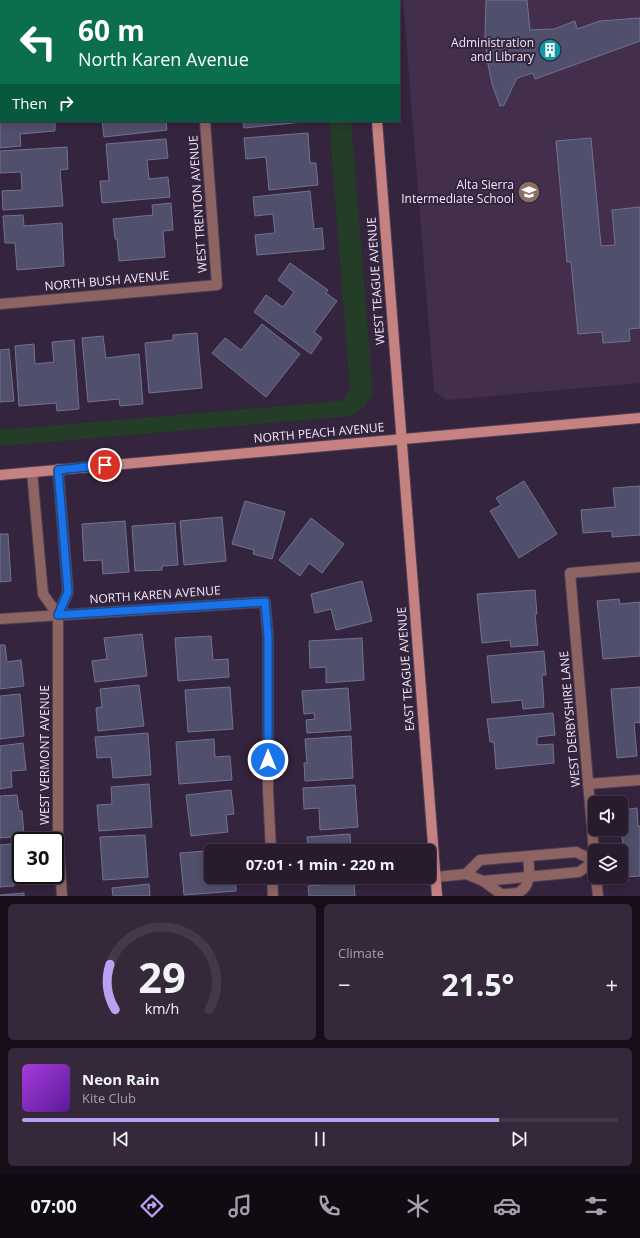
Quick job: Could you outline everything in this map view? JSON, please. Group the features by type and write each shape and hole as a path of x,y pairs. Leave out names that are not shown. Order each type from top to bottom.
{"street":[{"name":"WEST TRENTON AVENUE","path":"205,122 217,285"},
{"name":"WEST TEAGUE AVENUE","path":"377,122 401,439"},
{"name":"NORTH BUSH AVENUE","path":"0,304 217,285"},
{"name":"NORTH PEACH AVENUE","path":"0,475 640,418"},
{"name":"EAST TEAGUE AVENUE","path":"401,439 433,844"},
{"name":"WEST VERMONT AVENUE","path":"58,470 68,592 58,615 58,835 62,896"},
{"path":"32,472 43,594 58,615"},
{"name":"WEST DERBYSHIRE LANE","path":"593,844 570,573 640,567"},
{"name":"NORTH KAREN AVENUE","path":"0,619 265,602 268,637 268,790 271,844"},
{"path":"588,784 640,780"},
{"path":"466,874 480,860 576,852 588,858"},
{"path":"436,877 466,874 483,881 501,894 517,893 525,886 530,877 528,856"},
{"path":"483,881 579,872 588,866"},
{"name":"EAST TEAGUE AVENUE","path":"436,877 437,896"},
{"path":"272,884 273,896"},
{"path":"597,884 598,896"}],"shaded area":[{"name":"Alta Sierra Intermediate School","path":"403,0 640,0 640,383 446,400 434,391"}],"green space":[{"path":"329,122 351,122 373,393 364,407 352,416 0,446 0,430 342,401 350,390"}],"building":[{"name":"Administration and Library","path":"486,0 527,0 530,30 554,29 575,21 577,29 600,21 640,18 640,41 535,79 533,73 517,78 504,105 500,106 492,84 487,59 485,37"},
{"path":"0,122 55,122 55,131 20,134 21,146 0,148"},
{"path":"102,122 166,122 167,130 104,137"},
{"path":"243,122 303,122 244,128"},
{"path":"308,133 310,163 316,163 318,185 269,190 266,157 246,159 244,138"},
{"path":"591,138 601,246 615,245 612,210 640,207 640,328 629,329 630,341 603,343 602,332 578,334 571,262 567,262 556,141"},
{"path":"166,139 168,158 147,160 149,179 168,177 170,197 102,203 100,181 109,181 106,144"},
{"path":"67,147 68,169 60,170 63,206 3,210 2,191 22,190 21,172 0,173 0,151"},
{"path":"310,191 314,229 322,228 324,249 257,255 255,235 275,233 273,214 255,216 253,197"},
{"path":"171,203 173,230 163,231 165,257 119,261 113,219 153,215 152,205"},
{"path":"23,215 24,226 62,223 64,266 17,270 15,243 5,243 3,216"},
{"path":"290,263 328,290 326,293 337,301 314,332 322,338 311,354 254,312 266,295 283,307 294,292 278,280"},
{"path":"262,324 300,354 266,397 212,353 225,338 241,350"},
{"path":"197,333 202,388 149,393 145,343 173,340 173,335"},
{"path":"103,336 106,358 139,354 143,404 120,406 119,399 88,402 82,338"},
{"path":"74,340 79,409 57,411 56,403 19,406 15,346 34,344 35,364 54,362 52,342"},
{"path":"9,349 14,401 0,402 0,350"},
{"path":"524,481 557,534 519,558 490,511 501,505 496,498"},
{"path":"640,486 640,535 612,537 612,531 583,533 581,510 615,507 613,488"},
{"path":"245,501 285,512 272,559 253,554 254,550 232,544"},
{"path":"222,517 226,561 184,565 180,521"},
{"path":"311,518 344,544 322,573 309,563 300,576 279,560"},
{"path":"125,521 129,572 103,574 102,560 84,561 82,524"},
{"path":"175,523 178,565 162,566 162,570 135,571 132,526"},
{"path":"0,534 8,534 11,581 0,582"},
{"path":"362,581 372,621 336,630 331,609 315,613 311,594"},
{"path":"535,590 537,614 535,614 538,645 511,647 510,640 482,643 477,594"},
{"path":"619,599 620,604 640,602 640,656 603,659 597,601"},
{"path":"142,634 147,676 95,682 92,661 107,659 104,638"},
{"path":"211,636 213,660 228,659 229,677 178,681 175,638"},
{"path":"362,638 364,680 326,683 326,667 310,668 309,641"},
{"path":"0,645 5,645 7,662 21,660 24,686 0,689"},
{"path":"544,651 546,675 542,675 544,707 523,709 522,700 492,703 487,656"},
{"path":"139,685 144,726 98,731 96,708 102,707 100,689"},
{"path":"230,687 233,729 188,732 185,690"},
{"path":"640,687 640,722 634,723 637,756 617,758 611,689"},
{"path":"348,688 351,730 307,733 306,720 315,719 314,713 304,714 302,691"},
{"path":"20,694 24,736 0,739 0,696"},
{"path":"553,713 555,735 537,737 537,745 553,744 554,763 496,769 494,742 490,742 487,719"},
{"path":"148,733 151,775 113,778 111,757 97,758 95,737"},
{"path":"351,736 353,778 305,781 304,763 307,763 305,739"},
{"path":"214,739 215,757 230,756 232,780 179,784 176,742"},
{"path":"23,743 26,770 11,771 12,787 0,789 0,746"},
{"path":"149,784 152,827 99,831 97,805 112,804 111,787"},
{"path":"355,785 358,827 320,830 319,808 304,809 303,788"},
{"path":"231,790 234,814 226,815 228,832 191,836 186,795"},
{"path":"17,795 19,811 22,811 24,832 12,832 12,837 0,838 0,796"},
{"path":"637,808 638,826 640,826 640,876 628,877 628,844 623,844 622,836 628,836 628,809"},
{"path":"350,834 351,844 308,844 307,837"},
{"path":"145,835 148,877 103,880 100,837"},
{"path":"12,844 12,884 14,884 14,886 0,887 0,845"},
{"path":"204,851 204,884 236,884 236,891 184,895 180,853"},
{"path":"149,884 150,896 113,896 112,888"},
{"path":"354,884 355,896 309,896 308,886"},
{"path":"24,893 24,896 0,896 0,895"}],"place":[{"name":"Administration and Library","path":"550,50"},
{"name":"Alta Sierra Intermediate School","path":"529,192"}],"route":[{"path":"105,465 58,470 68,592 58,615 265,602 268,637 268,760"}]}
